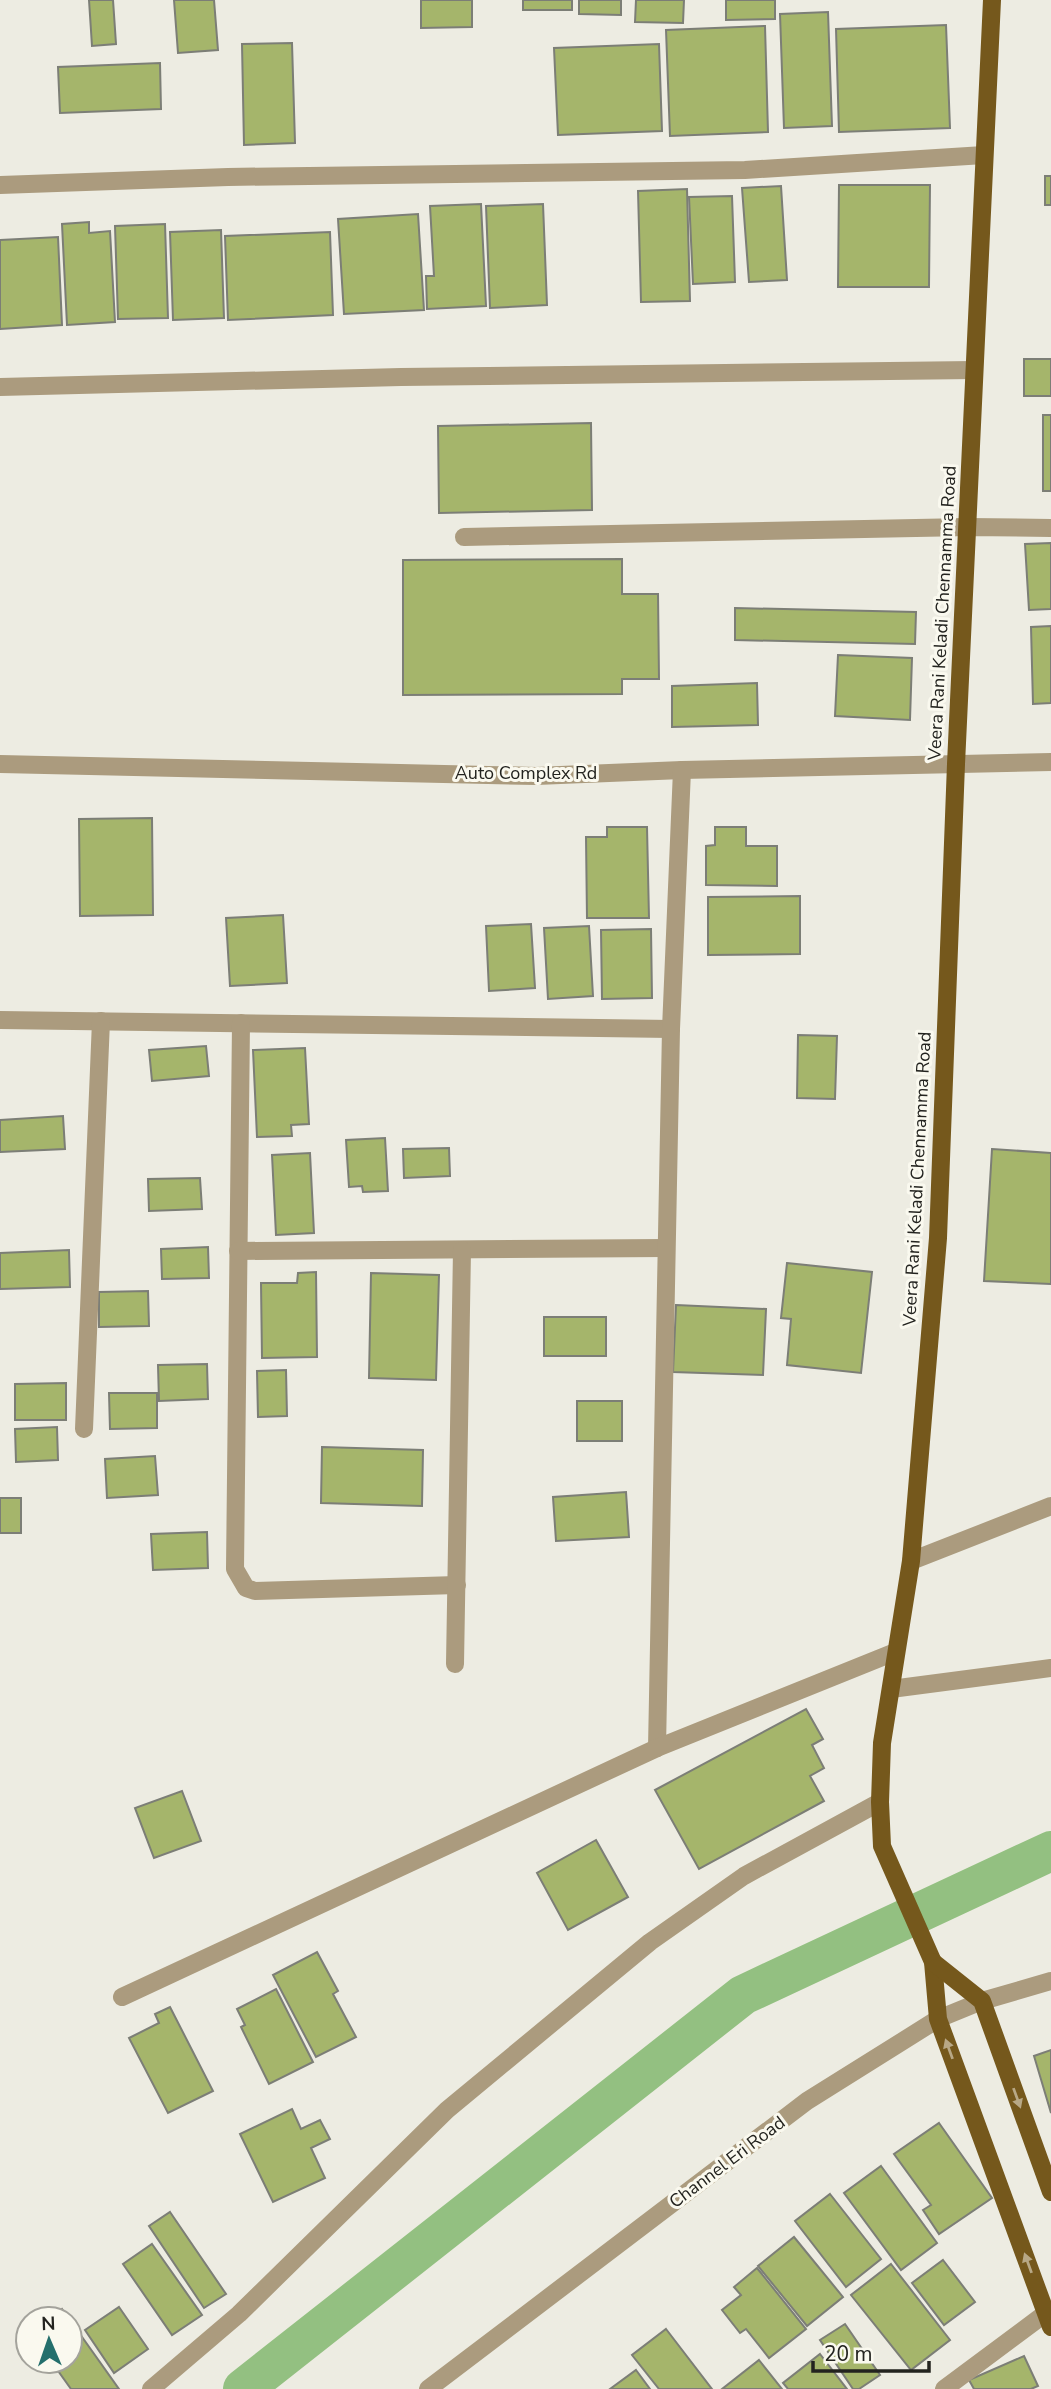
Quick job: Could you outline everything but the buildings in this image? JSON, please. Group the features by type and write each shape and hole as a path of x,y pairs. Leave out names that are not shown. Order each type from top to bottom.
{"main road":[{"name":"Veera Rani Keladi Chennamma Road","path":"992,0 937,1238 911,1561 882,1744 880,1802 882,1846 933,1962 938,2019 1049,2320"},
{"path":"933,1962 982,2001 1051,2192"}],"street":[{"path":"0,185 228,177 745,170 984,155"},
{"path":"0,387 401,377 974,370"},
{"path":"464,537 967,527 1051,528"},
{"name":"Auto Complex Rd","path":"0,764 536,776 1051,762"},
{"path":"657,1748 671,1029 682,770"},
{"path":"0,1020 671,1029"},
{"path":"84,1429 101,1021"},
{"path":"241,1023 235,1569 246,1588 255,1591 457,1585"},
{"path":"238,1251 666,1248"},
{"path":"455,1664 462,1250"},
{"path":"911,1561 1051,1506"},
{"path":"122,1997 657,1748 895,1652"},
{"path":"891,1689 1051,1668"},
{"path":"151,2389 239,2314 447,2110 650,1942 744,1876 880,1802"},
{"name":"Channel Eri Road","path":"428,2389 807,2101 938,2019 982,2001 1051,1982"},
{"path":"944,2389 1049,2320"}],"waterway":[{"path":"243,2389 743,1995 1051,1851"}]}
